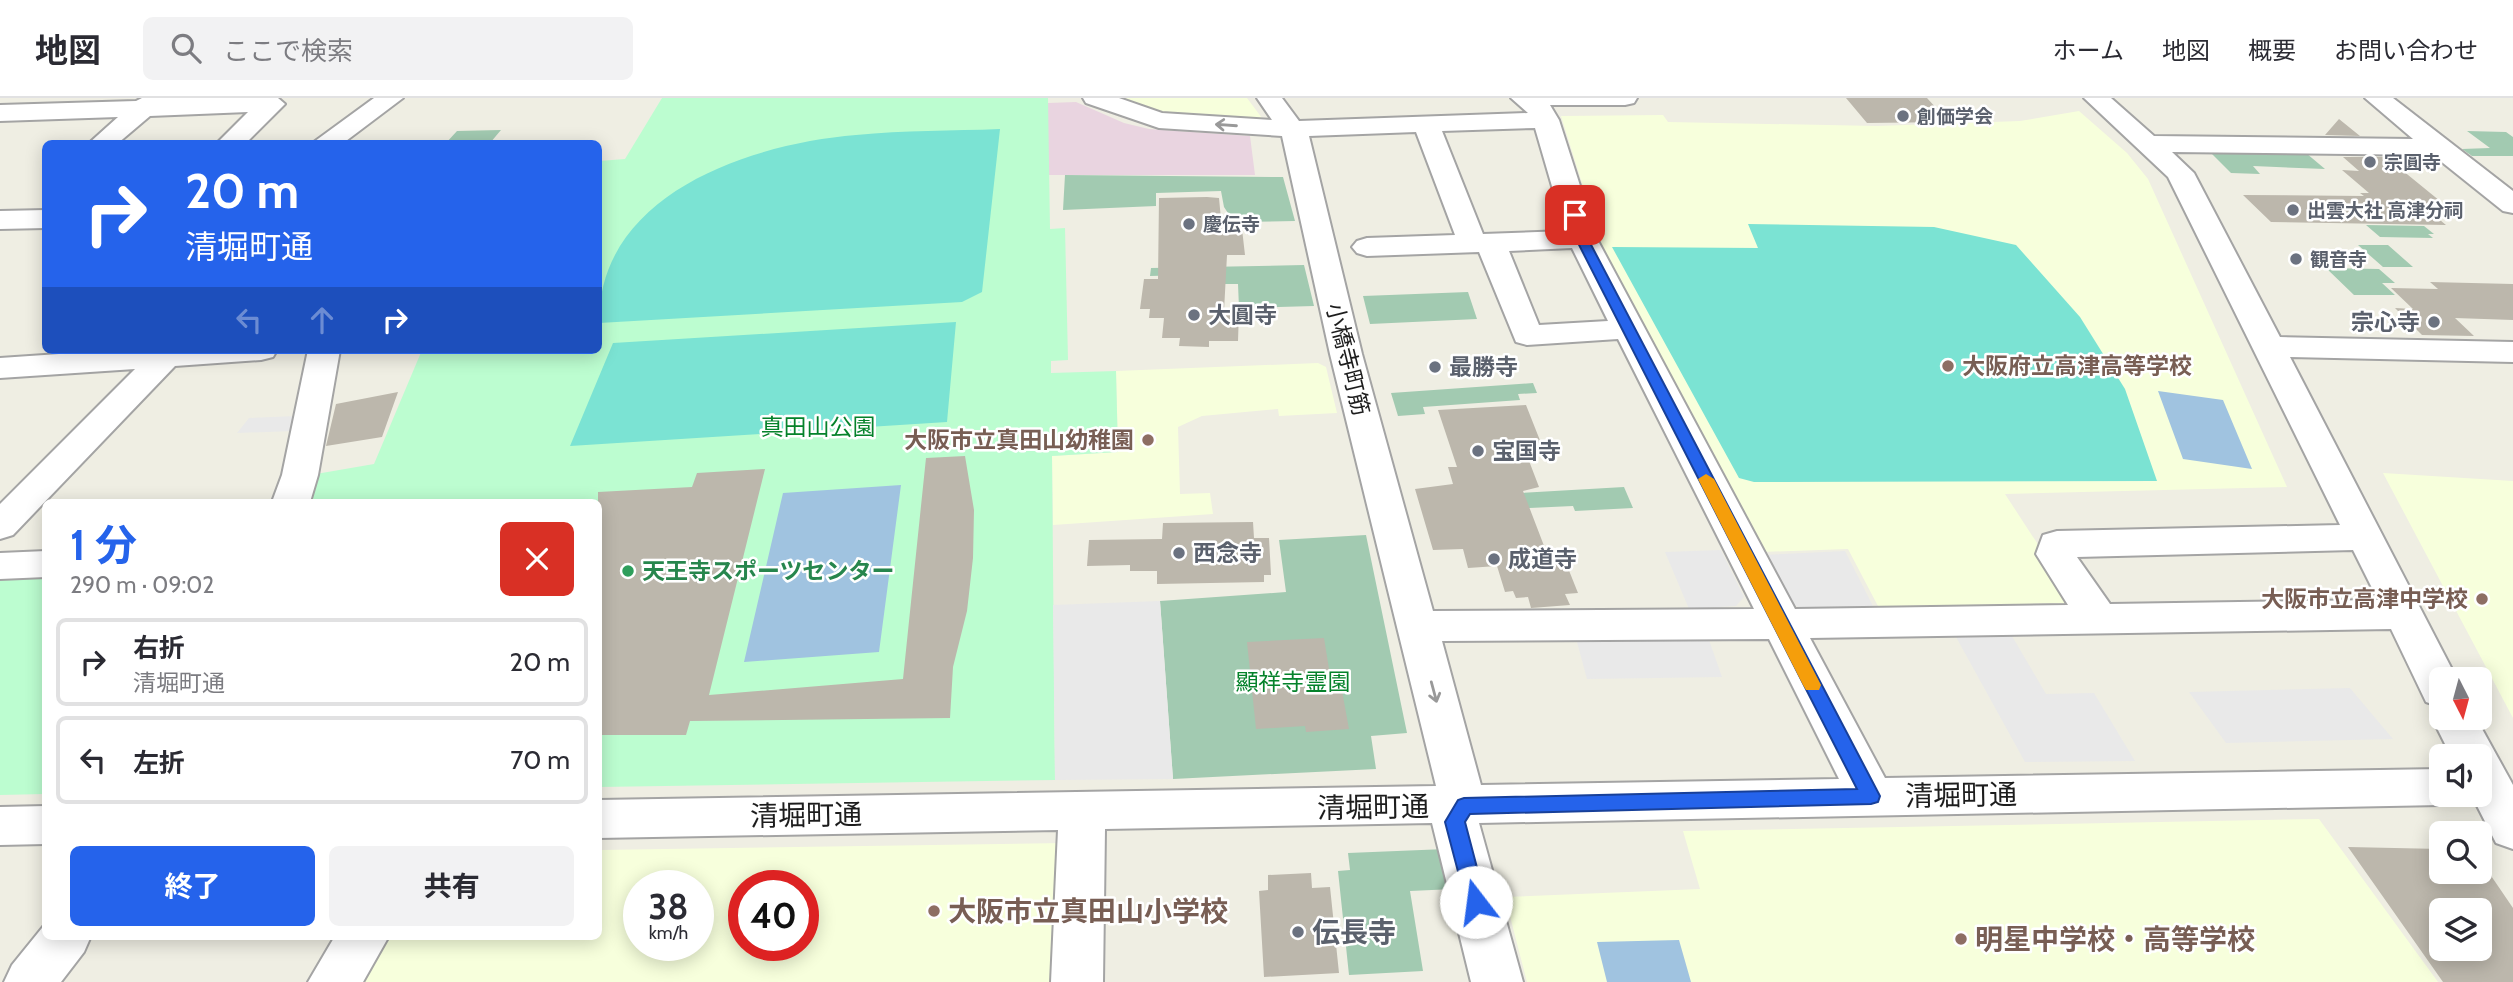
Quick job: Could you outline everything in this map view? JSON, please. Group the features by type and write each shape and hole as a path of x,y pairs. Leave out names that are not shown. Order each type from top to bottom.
{"street":[{"path":"330,140 391,98"},
{"path":"1095,98 1159,120 1294,129 1426,124 1530,105 1625,98"},
{"name":"小橋寺町筋","path":"1269,98 1294,129 1346,354 1464,806"},
{"path":"2096,98 2151,144 2180,173 2430,667"},
{"path":"2377,98 2513,205"},
{"path":"0,113 148,104 272,104 233,140"},
{"path":"106,140 148,104"},
{"path":"1530,105 1582,239 1871,796"},
{"path":"1426,124 1527,335 1630,329"},
{"path":"2151,144 2441,147"},
{"path":"0,219 39,219"},
{"path":"0,246 39,219"},
{"path":"1367,247 1582,239"},
{"path":"0,368 42,340"},
{"path":"2270,347 2513,352"},
{"path":"0,368 212,354"},
{"path":"292,499 300,475 323,354"},
{"path":"0,526 163,358"},
{"path":"2097,617 2054,554 2057,544 2366,537"},
{"path":"0,566 42,564"},
{"path":"1416,626 1780,624 2405,614"},
{"name":"清堀町通","path":"602,818 1082,809 1464,806 2429,787"},
{"path":"2492,787 2513,829"},
{"path":"1464,806 1455,822 1497,982"},
{"path":"1077,982 1082,809"},
{"path":"0,826 42,825"},
{"path":"30,982 63,940"},
{"path":"334,982 361,940"}],"shaded area":[{"path":"1105,98 1247,98 1265,122 1158,117"},
{"path":"1076,102 1124,123 1149,129 1250,136 1255,175 1048,175 1048,103"},
{"name":"大阪府立高津高等学校","path":"2079,111 2127,153 2148,179 2287,487 2005,494 2071,595 2064,603 1879,608 1848,549 1762,552 1601,244 1561,116 1663,115 1668,122 1877,126 2020,121"},
{"name":"大阪市立真田山幼稚園","path":"1318,363 1326,367 1337,413 1279,416 1278,409 1202,416 1178,427 1180,494 1210,493 1213,514 1053,525 1052,456 1118,452 1116,371"},
{"path":"2158,391 2223,400 2252,469 2183,459"},
{"path":"297,416 294,431 237,433 249,418"},
{"name":"大阪市立高津中学校","path":"2383,473 2513,481 2513,718 2492,678 2492,667 2486,667"},
{"path":"901,485 879,652 744,662 783,493"},
{"path":"1721,550 1744,597 1736,606 1689,609 1665,552"},
{"path":"1845,551 1874,608 1806,610 1786,602 1762,555"},
{"path":"1160,601 1173,779 1055,780 1053,605"},
{"path":"2012,636 2046,694 2094,693 2135,761 2025,762 1956,637"},
{"path":"1709,640 1722,677 1587,679 1577,642"},
{"path":"2350,688 2393,739 2226,743 2189,692"},
{"name":"明星中学校・高等学校","path":"2319,819 2438,982 1527,982 1505,897 1700,889 1683,831"},
{"name":"大阪市立真田山小学校","path":"1065,843 1063,982 355,982 381,940 602,940 602,850"},
{"path":"1679,940 1691,982 1607,982 1597,942"}],"green space":[{"name":"真田山公園","path":"662,98 1048,98 1050,229 1065,228 1068,360 1051,361 1051,373 1116,371 1118,452 1052,456 1055,780 602,787 602,499 307,499 316,474 374,464 420,354 602,354 602,161 625,159"},
{"path":"1000,129 982,292 962,302 602,323 605,278 624,240 652,209 687,184 727,164 771,150 814,140 892,132"},
{"path":"501,130 493,140 449,140 457,131"},
{"path":"2467,131 2506,132 2513,137 2513,156 2472,156 2462,149 2490,148"},
{"path":"2208,150 2306,153 2325,169 2253,166 2260,174 2231,173"},
{"path":"1065,175 1283,177 1295,221 1234,222 1224,207 1221,191 1156,193 1156,206 1063,210"},
{"path":"1748,224 1934,227 2016,245 2080,317 2125,389 2157,481 1754,482 1739,478 1612,247 1758,248"},
{"path":"2366,225 2424,226 2434,234 2428,234 2433,238 2380,237"},
{"path":"2358,245 2388,245 2413,267 2383,267"},
{"path":"1304,265 1314,306 1239,308 1238,284 1224,284 1224,274 1150,276 1151,268"},
{"path":"2326,268 2379,269 2395,283 2382,283 2395,295 2354,295"},
{"path":"1468,292 1477,319 1370,324 1363,296"},
{"path":"956,322 947,422 570,446 613,343"},
{"path":"1533,383 1537,393 1518,394 1520,400 1423,407 1425,414 1398,416 1391,393"},
{"path":"1624,487 1633,508 1575,511 1573,506 1490,510 1485,495"},
{"name":"顯祥寺霊園","path":"1366,535 1407,733 1371,736 1376,769 1173,779 1160,601 1286,592 1279,540"},
{"path":"42,576 42,794 0,795 0,578"},
{"path":"1446,849 1454,889 1410,891 1423,971 1349,975 1338,871 1350,870 1348,853"}],"building":[{"name":"創価学会","path":"1846,98 1927,98 1949,122 1867,123"},
{"path":"2339,119 2360,136 2325,135"},
{"path":"2343,157 2386,157 2451,210 2428,210 2446,225 2271,222 2243,195 2364,196 2360,193 2369,193 2342,170 2359,171"},
{"path":"1159,198 1219,198 1222,230 1242,229 1245,255 1227,255 1224,311 1239,311 1238,341 1209,341 1209,347 1179,346 1180,338 1162,338 1164,318 1149,318 1150,309 1140,309 1144,279 1158,279"},
{"path":"2430,282 2513,284 2513,320 2455,318 2474,336 2422,335 2395,308 2413,309 2391,288 2438,289"},
{"path":"398,392 382,437 326,446 336,404"},
{"path":"1526,405 1541,443 1523,445 1539,487 1523,491 1551,564 1566,563 1578,593 1565,594 1570,605 1531,608 1528,597 1516,598 1513,591 1505,592 1497,566 1468,568 1463,549 1433,550 1415,489 1453,484 1448,467 1457,467 1438,410"},
{"path":"965,456 974,510 973,558 967,611 953,667 950,718 690,721 686,735 602,735 602,499 598,499 598,492 692,487 697,473 765,469 709,695 903,679 926,458"},
{"name":"西念寺","path":"1253,522 1254,538 1269,538 1271,575 1264,575 1264,582 1157,584 1157,571 1130,571 1130,565 1087,566 1089,540 1162,539 1163,523"},
{"path":"1324,638 1331,681 1340,680 1349,729 1306,732 1305,726 1256,729 1247,642"},
{"path":"2348,847 2429,849 2429,884 2492,884 2492,877 2513,908 2513,982 2443,982"},
{"name":"伝長寺","path":"1311,873 1312,888 1330,887 1339,973 1264,977 1259,891 1268,890 1268,875"}],"slow traffic":[{"path":"1706,479 1812,685"}],"place":[{"name":"創価学会","path":"1903,116"},
{"name":"宗圓寺","path":"2370,162"},
{"name":"出雲大社 高津分祠","path":"2293,210"},
{"name":"慶伝寺","path":"1189,224"},
{"name":"観音寺","path":"2296,259"},
{"name":"大圓寺","path":"1194,315"},
{"name":"宗心寺","path":"2434,322"},
{"name":"大阪府立高津高等学校","path":"1948,366"},
{"name":"最勝寺","path":"1435,367"},
{"name":"大阪市立真田山幼稚園","path":"1148,440"},
{"name":"宝国寺","path":"1478,451"},
{"name":"西念寺","path":"1179,553"},
{"name":"成道寺","path":"1494,559"},
{"name":"天王寺スポーツセンター","path":"628,571"},
{"name":"大阪市立高津中学校","path":"2482,599"},
{"name":"大阪市立真田山小学校","path":"934,911"},
{"name":"伝長寺","path":"1298,932"},
{"name":"明星中学校・高等学校","path":"1961,939"}],"route":[{"path":"1476,902 1455,822 1464,806 1871,796 1582,239 1575,215"}]}
